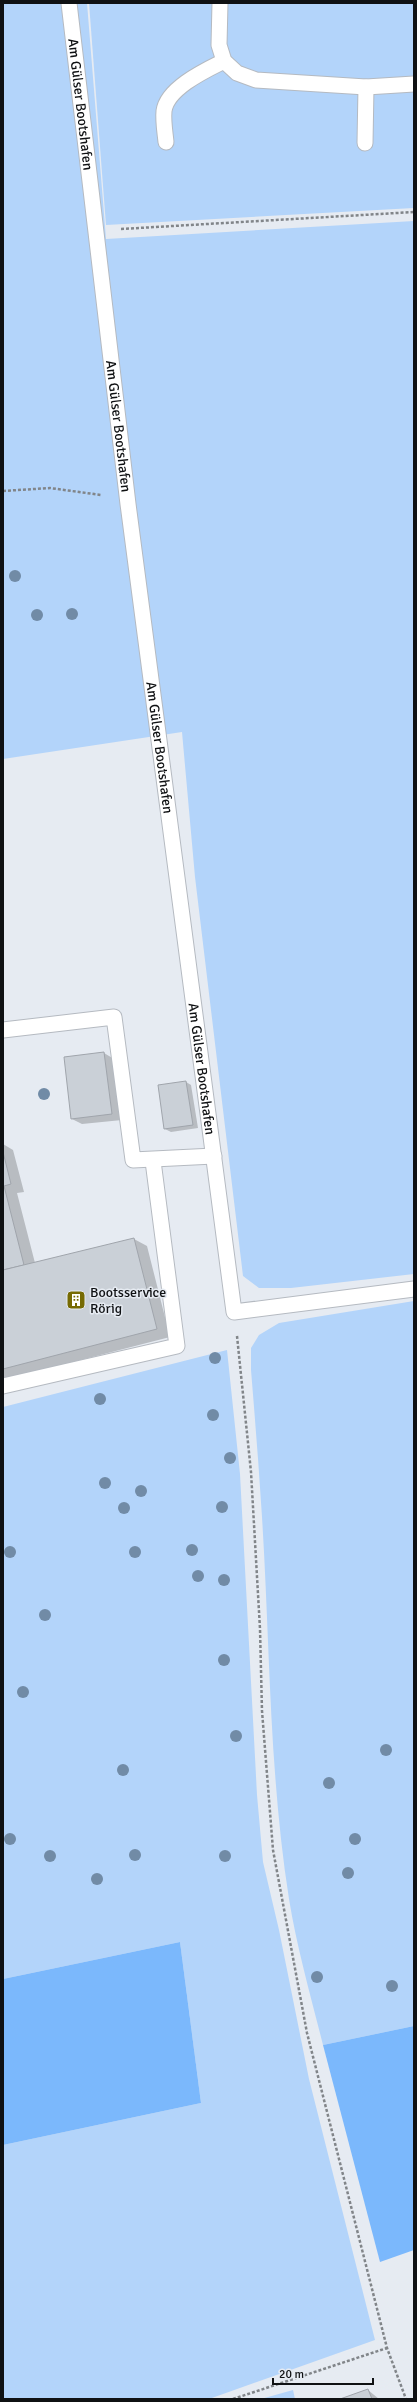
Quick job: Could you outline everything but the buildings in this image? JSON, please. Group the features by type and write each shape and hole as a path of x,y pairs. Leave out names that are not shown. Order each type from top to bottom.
{"lane":[{"name":"Am Gülser Bootshafen","path":"69,3 128,504 234,1312"},
{"path":"220,3 219,45 224,61 237,73 256,80 366,87 414,84"},
{"path":"166,142 164,110 172,96 193,76 224,61"},
{"path":"366,87 366,143"},
{"path":"3,1030 114,1017 133,1160 153,1161 214,1156"},
{"path":"3,1386 177,1346 153,1161"},
{"path":"234,1312 414,1290"}],"path":[{"path":"95,231 414,212"},
{"path":"3,491 50,488 91,492 128,504"},
{"path":"234,1312 241,1362 251,1472 260,1629 262,1711 273,1850 307,2033 387,2348 406,2399"},
{"path":"233,2399 387,2348"}],"shaded area":[{"path":"3,3 87,3 106,239 414,221 414,1274 291,1288 259,1288 243,1276 195,877 182,732 3,759"},
{"path":"89,3 414,3 414,208 106,225"},
{"path":"414,1301 414,2026 323,2045 304,1972 292,1917 282,1851 277,1804 265,1565 251,1370 251,1348 259,1335 279,1323"},
{"path":"227,1350 240,1474 257,1795 263,1862 279,1930 309,2079 375,2340 209,2399 3,2399 3,2145 201,2103 180,1942 3,1979 3,1407"},
{"path":"180,1942 201,2103 3,2145 3,1979"},
{"path":"414,2026 414,2250 380,2262 323,2045"},
{"path":"293,2390 295,2399 261,2399"}],"place":[{"name":"Bootsservice Rörig","path":"76,1300"}]}
